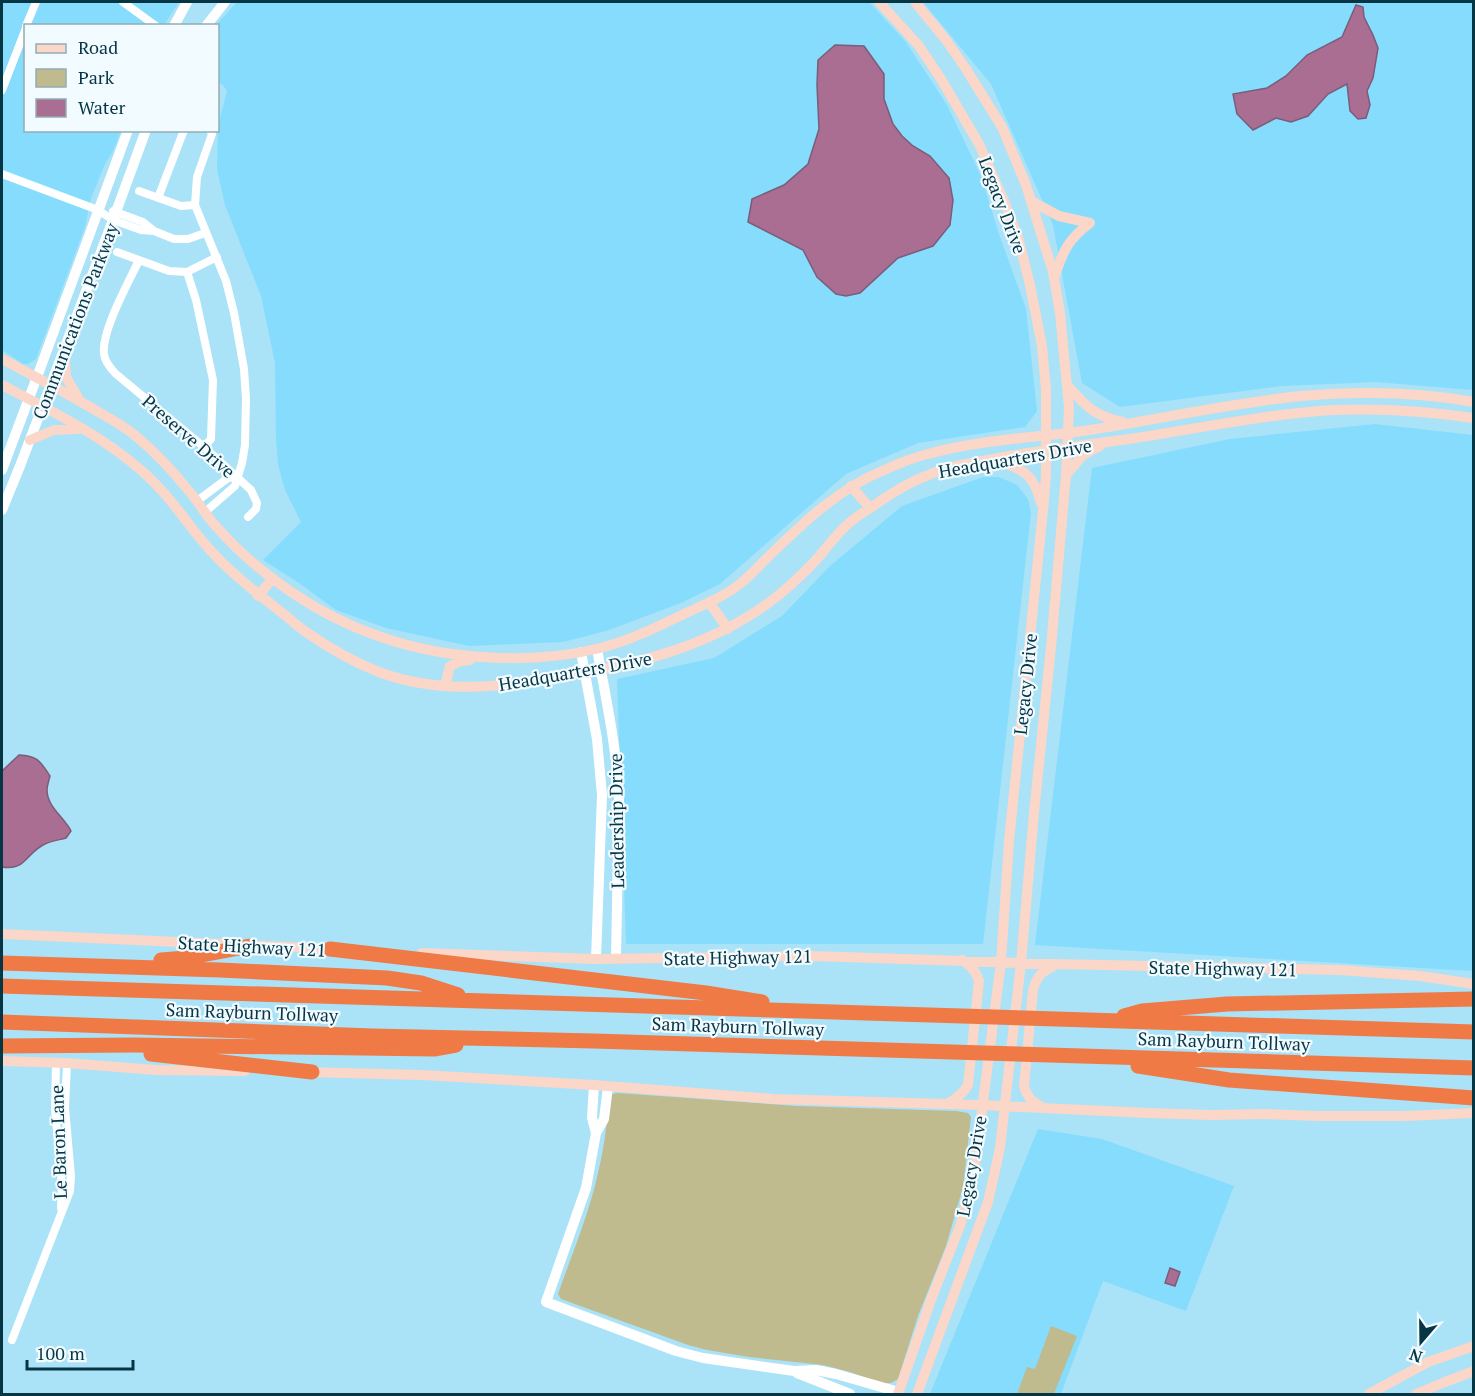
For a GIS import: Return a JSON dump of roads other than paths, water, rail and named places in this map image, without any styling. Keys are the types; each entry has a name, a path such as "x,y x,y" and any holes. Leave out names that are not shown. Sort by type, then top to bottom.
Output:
{"highway":[{"path":"2,971 186,958 250,946"},
{"path":"330,949 706,993 821,1011"},
{"path":"2,963 387,978 421,983 478,1001"},
{"name":"Sam Rayburn Tollway","path":"2,986 1473,1032"},
{"path":"1108,1020 1142,1011 1227,1004 1473,999"},
{"name":"Sam Rayburn Tollway","path":"2,1022 372,1036 1473,1068"},
{"path":"2,1037 312,1072"},
{"path":"2,1046 434,1048 498,1039"},
{"path":"1088,1057 1229,1080 1473,1098"}],"main road":[{"name":"Legacy Drive","path":"879,2 919,46 941,80 979,144 1004,201 1021,250 1037,315 1046,390 1046,474 1043,512 1009,841 1001,962 975,1164 960,1226 932,1297 901,1394"},
{"name":"Legacy Drive","path":"915,2 959,59 1002,127 1014,154 1054,278 1060,313 1069,408 1066,475 1051,647 1032,827 1021,963 1000,1148 988,1202 917,1395"},
{"path":"1031,201 1059,216 1090,223 1079,231 1067,245 1054,278"},
{"path":"64,347 66,377 80,401"},
{"name":"Headquarters Drive","path":"2,359 80,401 136,436 170,469 226,537 263,570 304,601 350,625 386,639 459,655 506,657 538,656 597,649 653,629 728,593 821,507 851,486 877,472 931,453 1019,438 1129,424 1256,402 1324,394 1400,393 1473,402"},
{"name":"Headquarters Drive","path":"2,385 111,447 143,472 164,491 215,556 254,592 305,632 354,662 382,674 424,684 477,688 601,670 659,656 728,629 787,589 849,522 901,487 932,473 950,468 988,459 1215,424 1333,410 1403,410 1473,418"},
{"path":"1067,386 1085,406 1094,412 1129,424"},
{"path":"30,440 54,430 82,430"},
{"path":"1066,475 1083,455 1114,441"},
{"path":"988,459 1009,464 1025,473 1037,489 1043,512"},
{"path":"851,486 870,508"},
{"path":"184,516 197,501"},
{"path":"184,516 205,512"},
{"path":"254,592 263,570"},
{"path":"254,592 273,578"},
{"path":"709,602 728,629"},
{"path":"445,686 450,666 460,661 506,657"},
{"name":"State Highway 121","path":"2,934 596,959 812,956 1340,970 1420,976 1473,984"},
{"path":"947,1104 957,1099 964,1091 969,1078 979,981 977,974 962,960"},
{"path":"1043,1108 1032,1102 1024,1086 1033,990 1040,973 1055,964"},
{"path":"2,1061 156,1070 422,1075 774,1099 1212,1115 1405,1116 1473,1113"},
{"path":"1369,1395 1428,1362 1473,1346"},
{"path":"1416,1395 1473,1371"}],"street":[{"path":"27,24 36,2"},
{"path":"123,2 153,24"},
{"path":"175,24 187,2"},
{"path":"208,24 225,2"},
{"path":"2,90 24,32"},
{"name":"Communications Parkway","path":"2,470 127,132"},
{"name":"Communications Parkway","path":"2,510 145,132"},
{"path":"158,198 183,132"},
{"path":"205,512 236,486 243,463 246,399 244,369 226,281 195,205 197,177 211,132"},
{"path":"2,174 115,216 143,222 154,231 174,239 188,239 205,233"},
{"path":"139,190 181,206 195,205"},
{"path":"117,252 169,271 187,272 217,257"},
{"name":"Preserve Drive","path":"139,260 120,299 106,338 103,352 105,360 109,368 204,447 251,490 257,503 256,509 248,517"},
{"path":"187,272 196,300 213,380 211,439 204,447"},
{"path":"197,501 228,478 237,477"},
{"name":"Leadership Drive","path":"597,649 618,774 616,958"},
{"name":"Leadership Drive","path":"581,652 597,740 602,795 596,959"},
{"name":"Le Baron Lane","path":"12,1340 58,1222 62,1196 56,1108 62,1063"},
{"path":"594,1085 592,1118 596,1133"},
{"path":"608,1087 604,1119 596,1133 586,1188 546,1302 676,1351 721,1362 794,1371 816,1370 901,1394"},
{"path":"794,1371 850,1395"}],"water":[{"path":"1356,5 1363,7 1364,17 1378,48 1373,78 1367,91 1370,105 1366,118 1358,119 1350,111 1347,84 1328,94 1308,116 1291,122 1276,118 1253,130 1237,114 1233,94 1267,88 1286,76 1307,55 1342,37"},
{"path":"835,45 864,46 884,74 884,99 893,124 913,146 930,156 949,178 953,200 950,225 933,246 898,258 860,293 846,296 836,294 817,277 803,250 748,222 752,199 784,185 808,164 819,129 818,60"},
{"path":"19,755 35,758 47,771 50,776 47,790 50,802 71,831 66,838 43,845 21,864 10,868 2,867 2,771"},
{"path":"1170,1268 1180,1272 1175,1286 1165,1283"}]}
